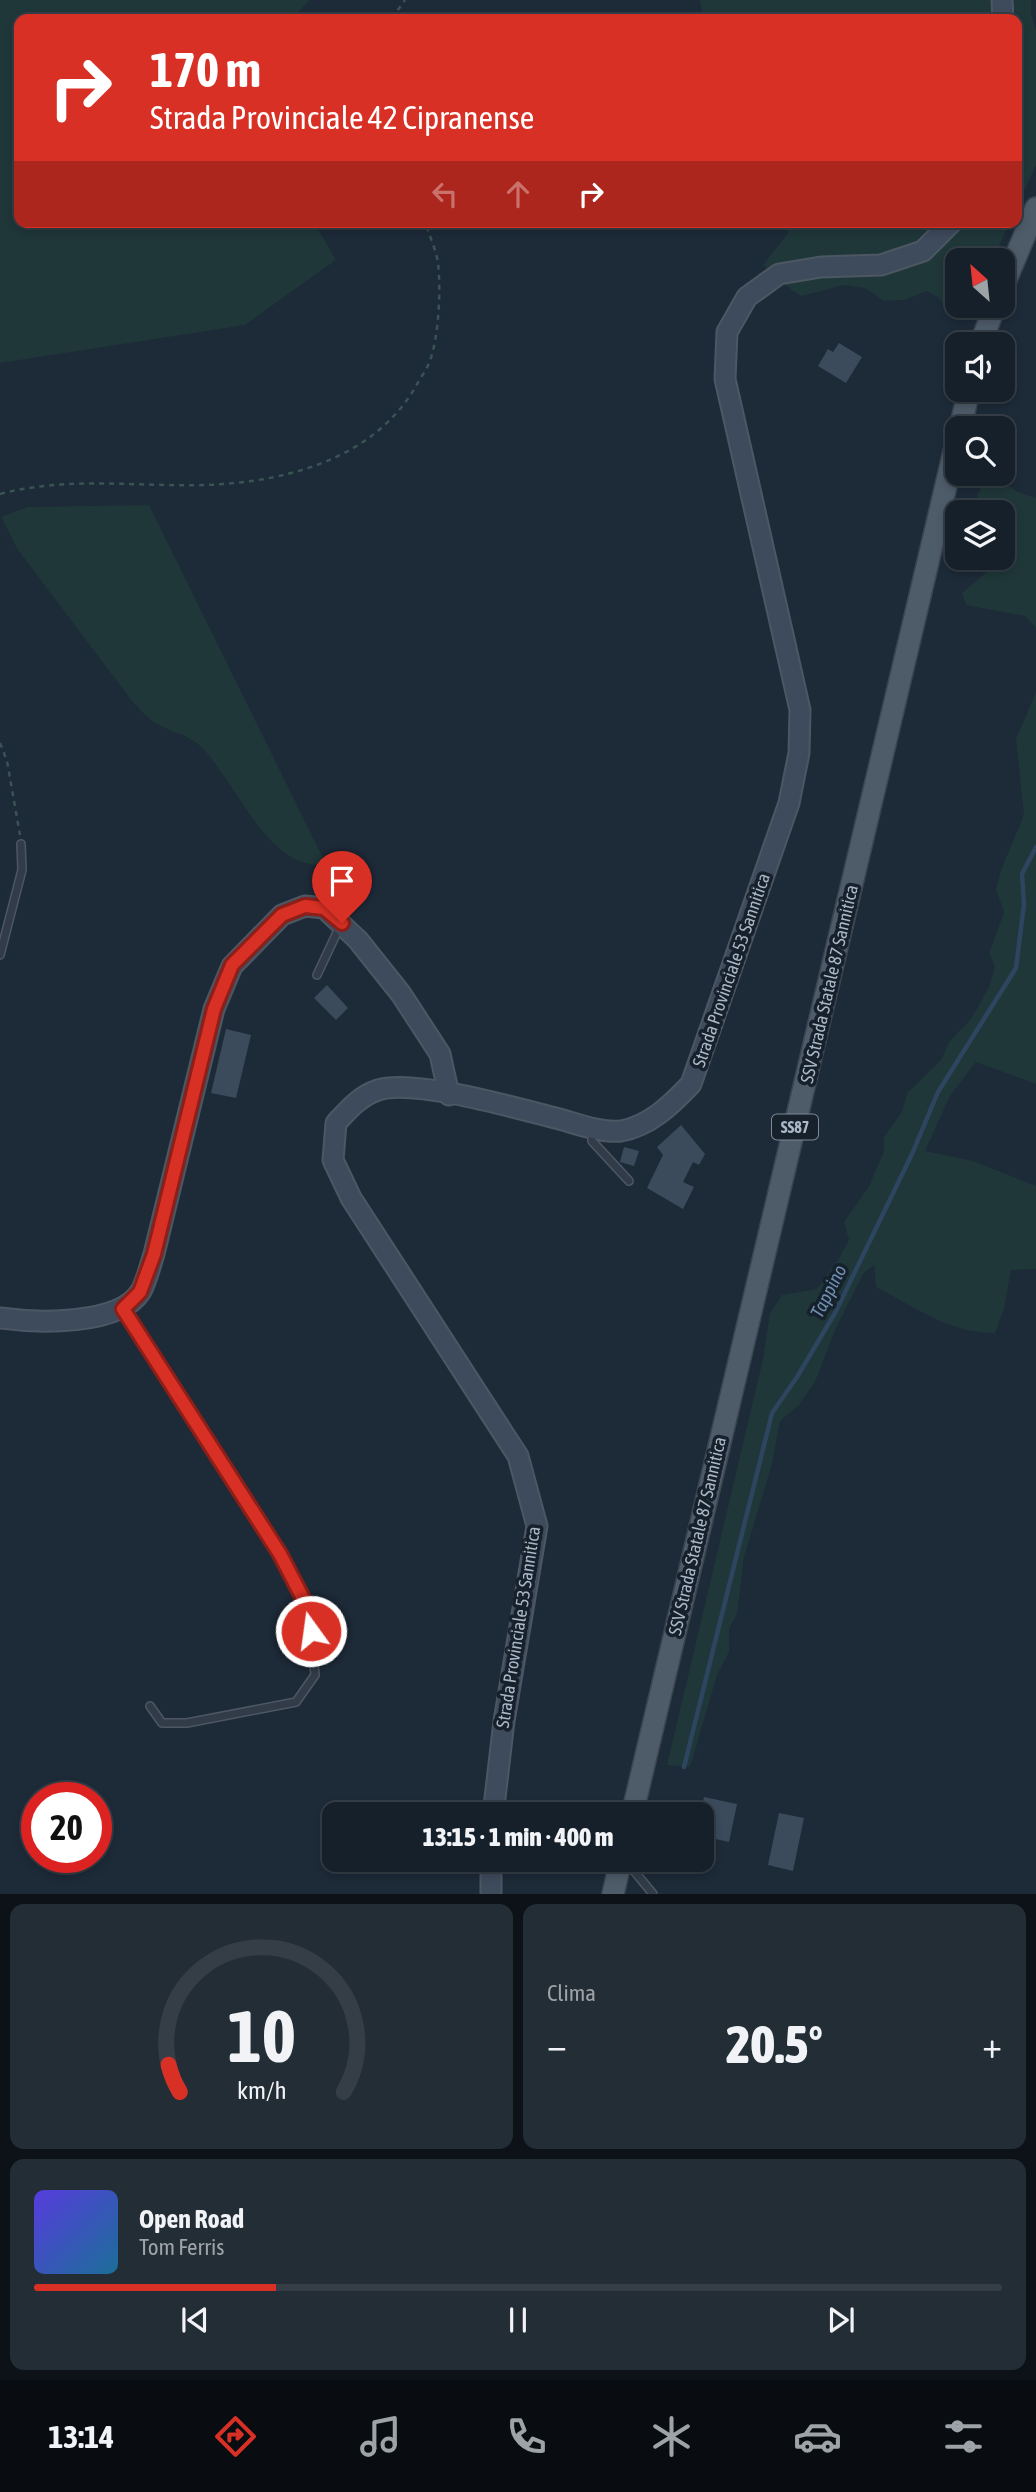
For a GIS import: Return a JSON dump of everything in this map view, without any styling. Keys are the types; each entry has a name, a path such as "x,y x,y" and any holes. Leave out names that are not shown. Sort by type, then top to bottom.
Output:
{"main road":[{"path":"1015,259 1036,208"},
{"name":"SSV Strada Statale 87 Sannitica","path":"635,1802 946,486"},
{"path":"613,1894 619,1872"}],"street":[{"name":"Strada Provinciale 53 Sannitica","path":"495,1802 504,1721 537,1526 519,1456 351,1198 333,1160 336,1122 359,1099 379,1090 402,1087 489,1102 591,1128 621,1131 664,1113 691,1084 789,803 799,753 800,710 724,379 727,332 747,297 779,274 821,267 881,265 923,251 946,228"},
{"path":"0,1318 20,1321 89,1318 123,1309 140,1292 154,1254 214,1009 232,965 282,915 305,906 324,908 342,923 401,994 440,1054 449,1095"},
{"path":"491,1872 491,1894"}],"lane":[{"path":"0,955 22,870 21,844"},
{"path":"317,975 342,923"},
{"path":"591,1128 592,1141 629,1181"},
{"path":"123,1309 280,1554 309,1610 315,1675 296,1702 187,1723 162,1723 150,1706"},
{"path":"634,1872 653,1894"}],"path":[{"path":"0,494 53,484 206,485 249,480 286,474 326,462 360,446 388,424 410,397 430,362 437,324 438,262 427,228"},
{"path":"0,743 7,761 21,844"}],"green space":[{"path":"0,0 310,0 296,14 14,14 14,228 317,228 336,260 245,325 0,363"},
{"path":"700,0 1031,0 1031,14 1036,30 1036,165 1022,196 1022,14 702,14"},
{"path":"786,228 1007,228 998,248 945,248 945,308 939,298 927,291 904,300 884,301 865,288 844,285 802,296 763,265 788,233"},
{"path":"982,486 1010,486 1036,498 1036,628 1025,616 966,605 962,593 989,570 1015,570 1015,500 978,500"},
{"path":"149,505 326,864 305,863 287,854 254,821 199,745 157,724 141,711 18,550 1,517 28,507"},
{"path":"1036,692 1036,1084 976,1062 950,1096 925,1151 973,1161 1036,1186 1036,1269 1011,1270 1004,1309 995,1333 948,1324 876,1287 874,1265 863,1274 835,1330 815,1382 799,1405 780,1421 772,1464 744,1557 737,1614 729,1629 729,1652 717,1675 690,1767 667,1765 763,1359 770,1313 782,1295 817,1289 838,1260 849,1240 844,1222 869,1186 884,1151 884,1137 901,1113 908,1092 941,1060 949,1042 971,1019 989,987 995,967 989,953 1004,912 996,890 1001,870 1024,815 1016,739"}],"building":[{"path":"839,343 862,357 846,383 818,366 828,349 833,352"},
{"path":"327,985 348,1008 336,1020 314,998"},
{"path":"226,1029 251,1035 236,1098 211,1093"},
{"path":"681,1125 705,1154 699,1165 693,1162 683,1182 694,1187 683,1209 647,1188 663,1155 657,1147"},
{"path":"624,1147 639,1151 634,1166 620,1162"},
{"path":"704,1797 737,1804 729,1842 714,1839 714,1802 703,1802"},
{"path":"779,1813 804,1818 793,1871 768,1865"}],"waterway":[{"name":"Tappino","path":"684,1767 772,1413 835,1313 912,1154 938,1092 1016,968 1024,904 1022,874 1036,847"}],"route":[{"path":"311,1631 309,1610 280,1554 123,1309 140,1292 154,1254 214,1009 232,965 282,915 305,906 324,908 342,923"}]}
